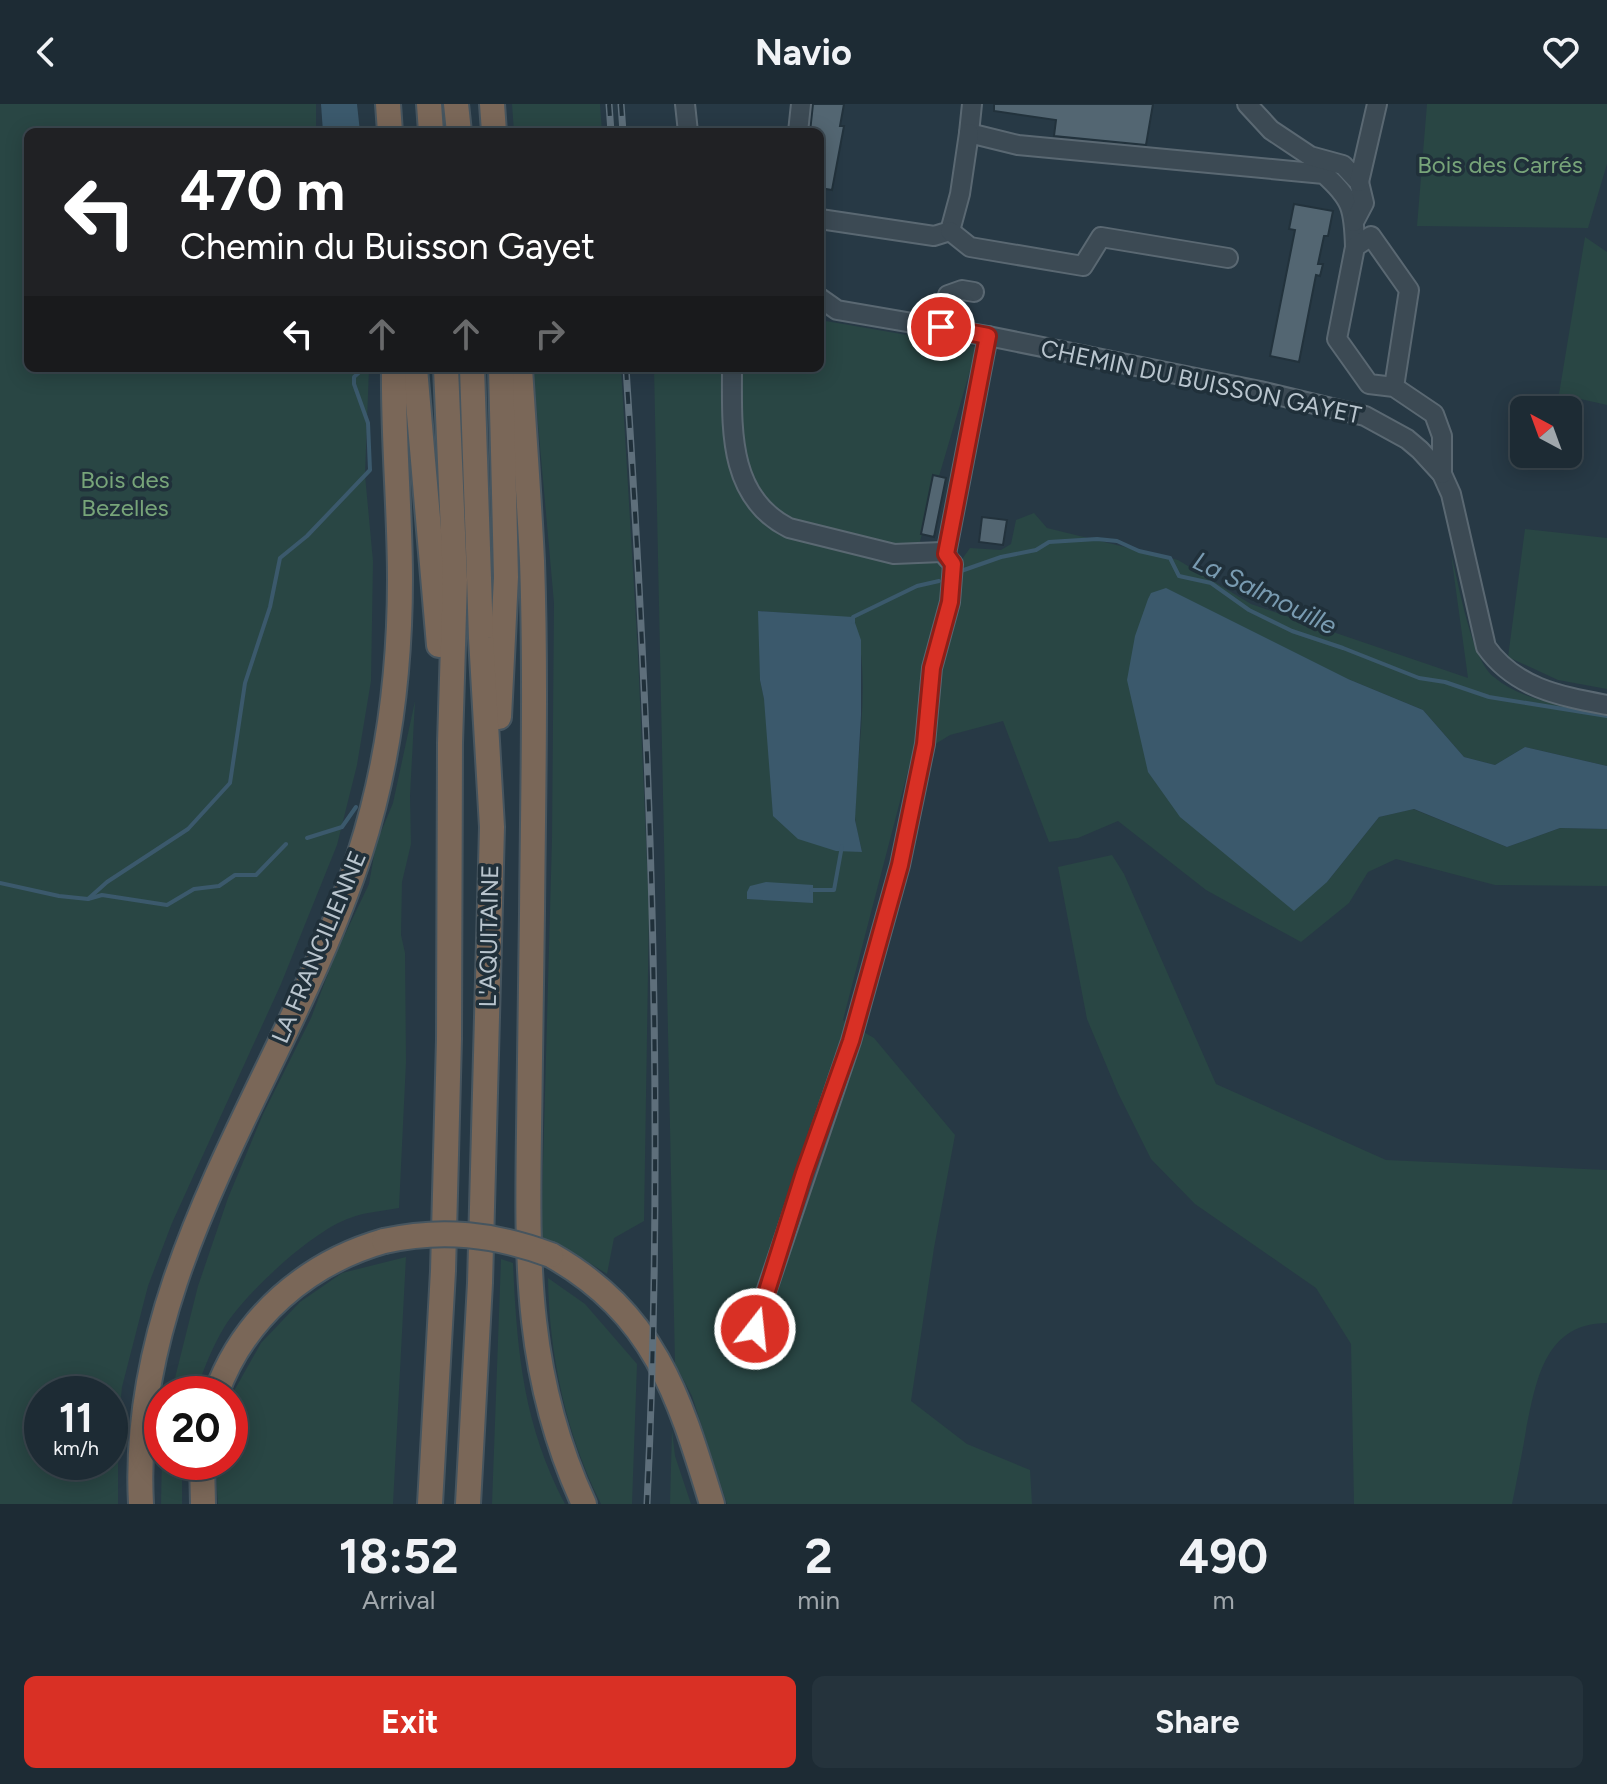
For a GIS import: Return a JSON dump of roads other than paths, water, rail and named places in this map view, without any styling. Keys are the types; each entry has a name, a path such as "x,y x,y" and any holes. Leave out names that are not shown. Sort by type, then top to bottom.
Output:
{"highway":[{"path":"388,104 390,128"},
{"path":"429,104 431,128"},
{"path":"456,104 459,128"},
{"path":"492,104 494,128"},
{"name":"LA FRANCILIENNE","path":"141,1504 143,1415 153,1357 168,1300 200,1217 340,907 360,851 375,794 391,708 399,607 394,372"},
{"path":"415,372 450,743"},
{"name":"L'AQUITAINE","path":"430,1504 447,1131 450,743 455,580 446,372"},
{"name":"L'AQUITAINE","path":"468,1504 481,1268 492,827 481,638 472,372"},
{"path":"492,827 506,577 501,372"},
{"path":"520,372 533,637 529,1262 535,1341 545,1398 562,1454 584,1504"},
{"path":"223,1376 257,1321 283,1295 324,1265 384,1241 415,1235 467,1234 505,1240 551,1255 600,1288 626,1313 648,1341 681,1408 712,1504"},
{"path":"202,1480 203,1504"}],"street":[{"path":"685,104 688,128"},
{"path":"798,128 801,104"},
{"path":"950,231 960,194 972,104"},
{"path":"1247,104 1271,130 1310,156 1343,165 1359,182"},
{"path":"1354,222 1364,203 1359,182 1377,104"},
{"path":"969,133 1018,145 1324,174 1346,193 1354,222 1355,247 1337,339 1369,384 1394,387 1434,414 1442,436 1442,474"},
{"path":"824,220 934,236 950,231"},
{"path":"950,231 970,247 1083,266 1101,237 1228,258"},
{"path":"1355,247 1371,236 1409,290 1394,387"},
{"path":"941,327 948,295 962,290 974,292"},
{"name":"CHEMIN DU BUISSON GAYET","path":"824,301 837,310 988,336 1260,391 1365,416 1407,439 1442,474 1451,494 1486,647 1497,663 1538,689 1607,705"},
{"path":"946,554 988,336"},
{"path":"732,372 735,459 759,505 776,521 789,528 894,554 937,551 946,554 953,564 950,602 932,668 925,744 900,865 851,1041 761,1307 750,1351"}],"water":[{"path":"321,104 357,104 360,128 323,128"},
{"path":"1166,588 1348,679 1423,710 1464,757 1495,765 1525,747 1607,766 1607,829 1560,828 1507,847 1414,809 1379,817 1327,882 1294,911 1180,817 1148,772 1127,680 1135,636 1148,599 1151,593"},
{"path":"758,611 853,617 861,640 861,715 855,820 862,852 836,851 798,839 773,816 760,680"},
{"path":"766,882 813,885 813,903 747,899 750,886"}],"waterway":[{"path":"88,899 107,882 188,829 230,783 245,683 270,607 280,558 307,536 370,470 368,423 354,384 354,377 360,372"},
{"name":"La Salmouille","path":"961,571 1001,557 1036,550 1049,542 1117,541 1139,551 1170,558 1179,576 1211,583 1249,610 1292,631 1419,678 1445,682 1489,697 1607,716"},
{"name":"La Salmouille","path":"853,622 853,617 917,586 939,581"},
{"name":"La Salmouille","path":"307,838 342,827 356,807"},
{"name":"La Salmouille","path":"0,883 59,896 88,899 102,895 167,905 194,889 219,886 235,875 256,875 286,844"},
{"name":"La Salmouille","path":"811,890 834,890 842,846"}],"railway":[{"path":"609,104 611,128"},
{"path":"621,104 623,128"},
{"path":"626,372 642,651 653,936 655,1220 647,1504"}],"park label":[{"name":"Bois des Carrés","path":"1500,165"},
{"name":"Bois des Bezelles","path":"125,494"}]}
